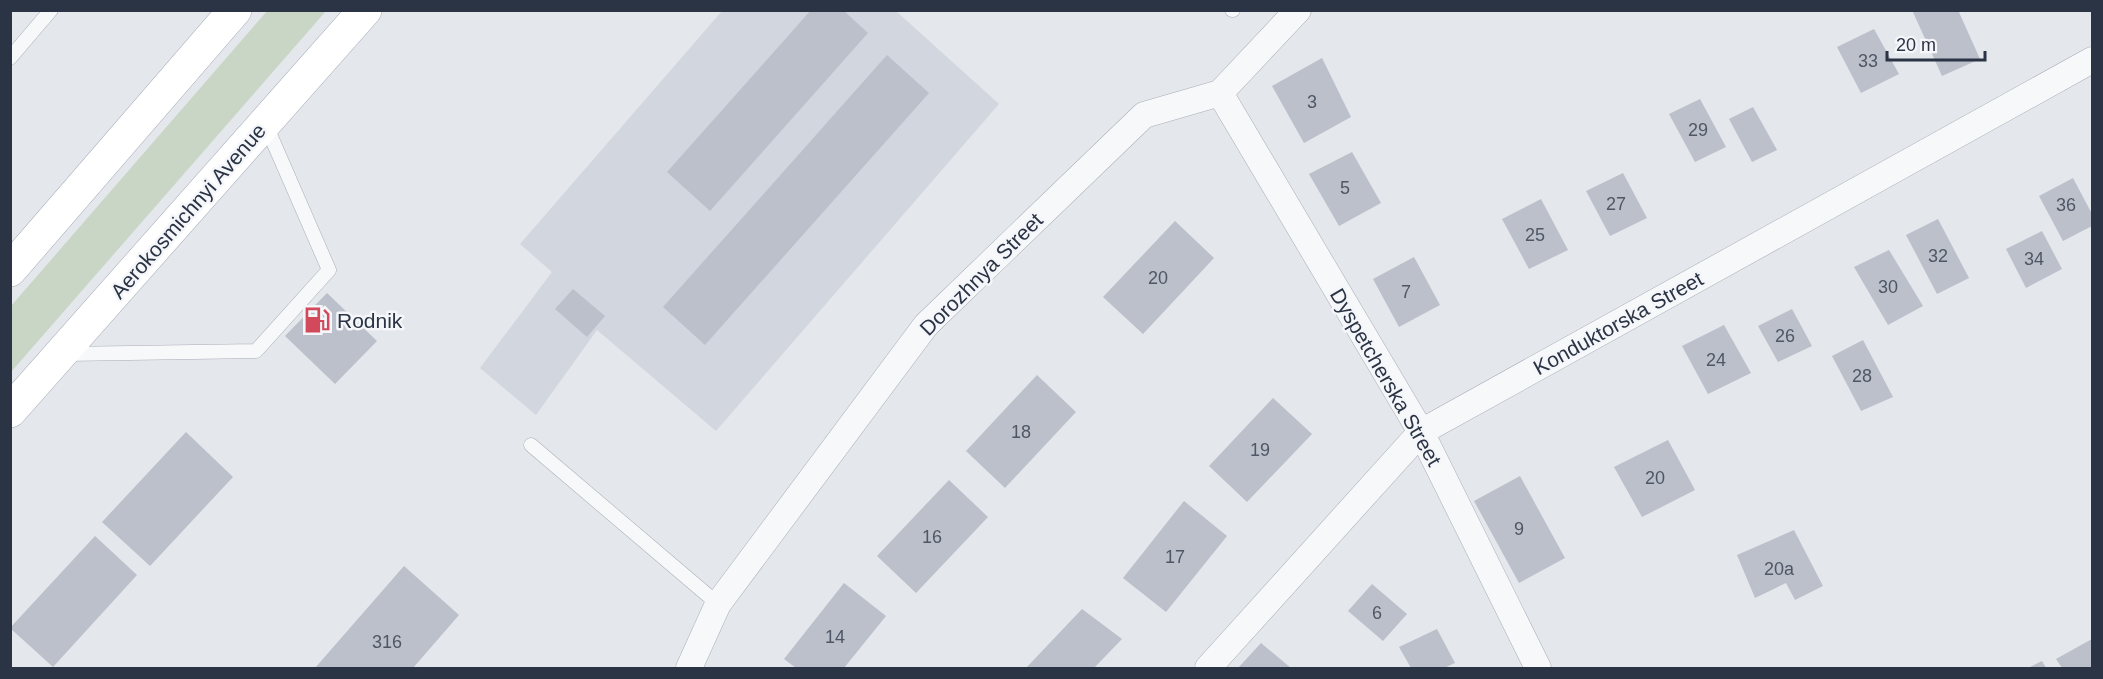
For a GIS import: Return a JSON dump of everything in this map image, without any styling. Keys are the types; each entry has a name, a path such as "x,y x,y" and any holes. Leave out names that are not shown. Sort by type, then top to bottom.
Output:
{"main road":[{"path":"10,270 235,10"},
{"name":"Aerokosmichnyi Avenue","path":"10,411 365,10"}],"street":[{"path":"1220,93 1298,10"},
{"name":"Konduktorska Street","path":"1208,669 1421,432 2092,60"},
{"name":"Dyspetcherska Street","path":"1220,93 1421,432 1538,669"},
{"name":"Dorozhnya Street","path":"689,669 718,604 926,325 1144,115 1220,93"}],"lane":[{"path":"10,58 51,10"},
{"path":"61,354 256,351 329,270 265,123"},
{"path":"531,445 718,604"}],"shaded area":[{"path":"722,11 896,11 999,104 716,431 597,330 536,415 480,368 552,272 520,244"}],"green space":[{"path":"268,10 326,11 11,372 11,306"}],"building":[{"path":"811,10 843,10 868,33 710,211 667,172"},
{"path":"1912,10 1958,10 1980,59 1942,76"},
{"path":"1874,29 1899,74 1861,93 1837,47"},
{"path":"887,55 929,93 705,345 663,307"},
{"path":"1322,58 1351,117 1304,143 1272,86"},
{"path":"1700,99 1726,147 1695,162 1669,114"},
{"path":"1753,107 1777,150 1752,162 1729,119"},
{"path":"1352,152 1381,203 1339,226 1309,174"},
{"path":"1623,173 1647,218 1610,236 1586,191"},
{"path":"2073,178 2092,214 2092,226 2063,241 2039,196"},
{"path":"1541,199 1568,250 1529,269 1502,219"},
{"path":"1938,219 1969,278 1937,294 1906,235"},
{"path":"1175,221 1214,258 1143,334 1103,297"},
{"path":"2042,231 2062,269 2026,288 2006,249"},
{"path":"1889,250 1923,306 1888,325 1854,267"},
{"path":"1414,257 1440,305 1399,327 1373,279"},
{"path":"573,289 605,316 587,337 555,309"},
{"path":"327,293 377,341 335,384 285,336"},
{"path":"1792,309 1812,346 1778,362 1758,326"},
{"path":"1724,325 1751,373 1708,394 1682,346"},
{"path":"1863,340 1893,397 1861,411 1832,356"},
{"path":"1037,375 1076,412 1005,488 966,451"},
{"path":"1273,398 1312,434 1247,502 1209,466"},
{"path":"186,432 233,477 150,566 102,522"},
{"path":"1668,440 1695,490 1642,517 1614,467"},
{"path":"1520,476 1565,558 1519,583 1474,501"},
{"path":"949,480 988,517 916,593 877,556"},
{"path":"1184,501 1227,536 1166,612 1123,578"},
{"path":"1794,530 1823,586 1795,600 1786,583 1755,598 1737,555"},
{"path":"95,536 137,575 53,667 10,628"},
{"path":"404,566 459,615 413,668 315,668"},
{"path":"844,583 886,616 844,668 796,668 784,659"},
{"path":"1372,584 1407,614 1383,641 1348,611"},
{"path":"1082,609 1122,639 1094,668 1026,668"},
{"path":"1437,629 1455,663 1444,668 1411,668 1399,647"},
{"path":"2092,639 2092,668 2062,668 2056,659"},
{"path":"1261,643 1291,668 1238,668"},
{"path":"2042,661 2046,668 2028,668"}],"place":[{"name":"Rodnik","path":"317,320"}]}
